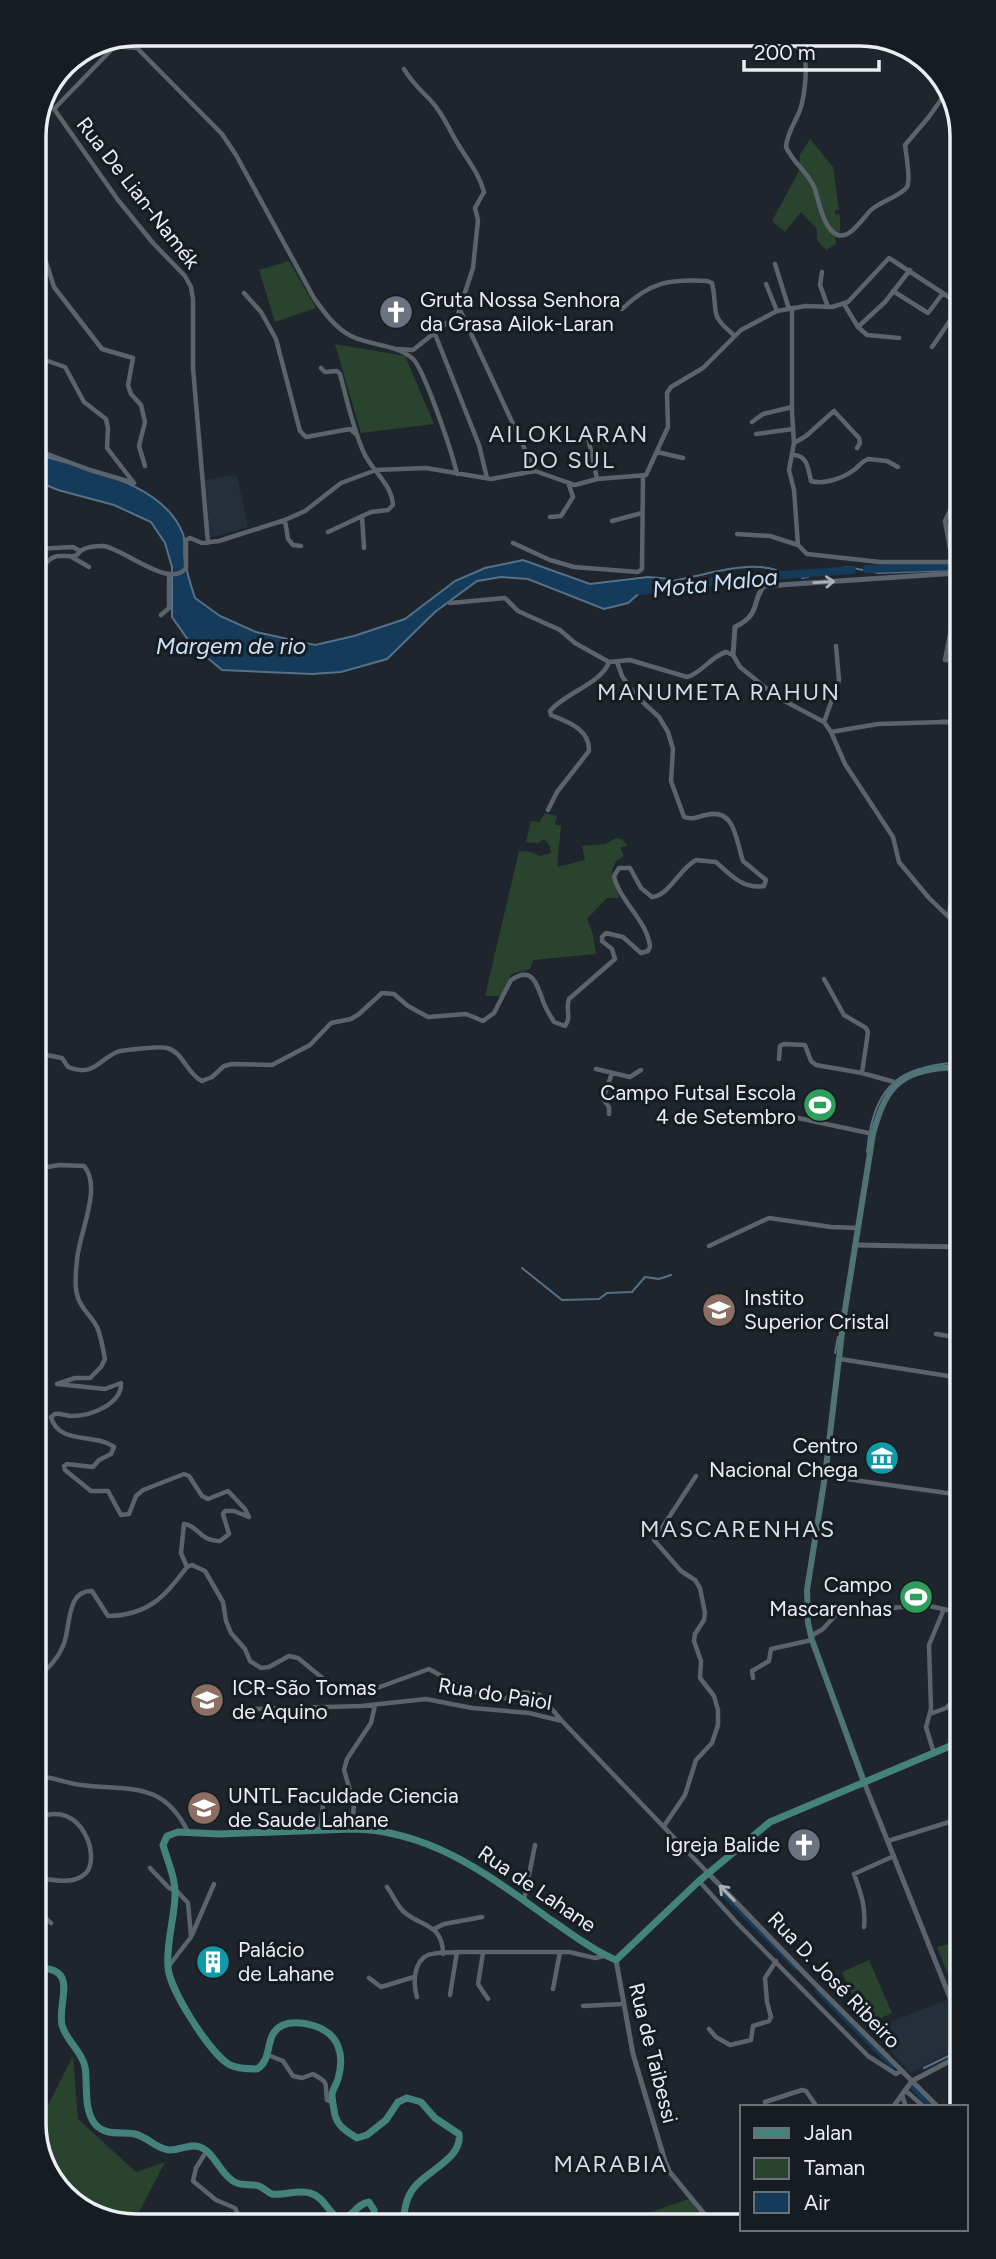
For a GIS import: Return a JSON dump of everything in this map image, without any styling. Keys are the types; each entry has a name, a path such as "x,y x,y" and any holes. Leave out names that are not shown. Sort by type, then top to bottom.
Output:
{"main road":[{"path":"864,1782 811,1638 807,1590 825,1476 844,1317 856,1245 856,1228 873,1134 881,1106 898,1083 928,1069 950,1067"},
{"path":"616,1960 699,1881 770,1822 950,1746"},
{"name":"Rua de Lahane","path":"188,1832 219,1834 373,1829 399,1836 464,1859 605,1956 616,1960"},
{"path":"188,1832 171,1834 163,1841 173,1872 175,1889 168,1968 176,1992 190,2018 219,2056 233,2066 257,2069 261,2068 272,2034 286,2024 307,2024 328,2032 338,2041 340,2056 338,2078 332,2093 336,2119 347,2133 357,2138 386,2120 398,2102 407,2098 421,2102 435,2118 459,2134 459,2144 449,2157 411,2191 404,2213"},
{"path":"46,1969 53,1970 62,1978 65,1990 62,2024 68,2040 83,2062 89,2107 95,2124 106,2132 140,2135 171,2151 195,2146 206,2151 226,2176 240,2185 257,2185 273,2194 310,2193 322,2199 333,2213"},
{"path":"352,2213 360,2204 369,2202 374,2213"}],"street":[{"name":"Rua De Lian-Namék","path":"128,46 137,48 222,134 314,298 329,319 352,336 395,348 416,360 446,435 457,474"},
{"path":"792,46 804,54 806,70 802,101 786,147 812,182 829,227 834,233 850,233 874,207 906,188 909,177 905,145 942,98"},
{"name":"Rua De Lian-Namék","path":"109,50 54,109 118,200 153,243 185,276 191,287 193,368 208,543"},
{"path":"395,348 413,350 458,314 473,268 478,220 475,208 484,192 480,178 458,145 447,121 412,83 404,69"},
{"path":"46,564 56,556 78,554 99,546 109,547 169,575 183,572 186,568 186,540 190,538 208,543 285,520 305,511 341,483 376,470 426,468 487,478 535,471 575,485 597,479 643,476 649,471 668,427 667,393 671,387 703,368 741,330 777,311 844,303 889,258 950,298"},
{"path":"46,262 54,287 102,349 133,358 128,385 131,394 141,405 145,422 139,446 145,466"},
{"path":"775,264 791,308 794,455 789,470 794,490 798,545"},
{"path":"858,327 910,270"},
{"path":"822,272 820,285 828,307"},
{"path":"622,309 640,293 663,282 707,281 714,287 717,320 735,336"},
{"path":"765,284 777,311"},
{"path":"893,291 928,313 943,293"},
{"path":"244,293 270,324 300,431 306,437 350,429 359,439"},
{"path":"844,303 858,327 867,335 899,338"},
{"path":"460,309 535,471"},
{"path":"932,347 950,321"},
{"path":"435,334 479,445 487,478"},
{"path":"46,360 65,367 84,402 106,419 107,449 134,483 46,454"},
{"path":"321,368 325,372 337,371 340,374 364,452 388,490 393,505 388,510 371,512 328,532"},
{"path":"752,422 763,414 792,407"},
{"path":"794,443 834,411 859,438 858,449"},
{"path":"586,428 597,479"},
{"path":"756,434 793,429"},
{"path":"657,452 682,458"},
{"path":"794,455 805,460 811,481 815,482 826,482 849,473 868,459 887,461 898,467"},
{"path":"513,543 550,560 574,567 638,572 642,569 643,476"},
{"path":"550,517 561,516 573,497 568,484"},
{"path":"950,506 945,521 950,544"},
{"path":"612,521 642,513"},
{"path":"362,516 364,548"},
{"path":"285,520 288,539 293,545 301,547"},
{"path":"737,534 770,536 798,545 807,554 880,562 950,560"},
{"path":"46,548 73,547 80,551"},
{"path":"70,555 89,567"},
{"path":"949,918 899,862 893,837 845,764 824,722 777,697 740,667 733,655 735,627 754,612 759,592 764,586 950,574"},
{"path":"160,615 169,608 169,575"},
{"path":"450,603 506,598 517,611 560,630 575,643 608,662 630,660 687,677 692,676 717,655 733,655"},
{"path":"950,632 944,660 950,660"},
{"path":"824,722 839,680 836,646"},
{"path":"548,810 557,792 589,751 586,737 578,727 551,715 552,708 605,672 608,662"},
{"path":"46,1055 62,1058 68,1067 85,1070 99,1066 117,1052 166,1048 174,1051 196,1077 205,1080 223,1066 272,1065 310,1045 331,1023 351,1019 359,1014 382,993 394,994 428,1017 466,1014 483,1021 495,1013 512,980 524,976 530,976 538,983 554,1022 565,1026 569,1020 569,999 615,959 612,949 602,941 606,933 623,937 640,953 648,951 650,947 645,931 616,885 614,876 619,868 630,868 641,888 652,897 662,893 682,870 696,860 716,862 731,877 758,887 764,886 765,880 764,876 743,861 738,836 732,823 723,816 711,814 693,819 684,817 671,781 673,749 668,732 659,717 627,684 617,662"},
{"path":"831,732 878,724 950,722"},
{"path":"949,918 950,908"},
{"path":"824,979 844,1015 866,1028 868,1032 862,1073"},
{"path":"779,1059 780,1046 805,1045 811,1061 816,1065 890,1079 898,1083"},
{"path":"596,1069 630,1077 641,1070"},
{"path":"609,1114 609,1107 603,1099 612,1073"},
{"path":"784,1115 873,1134"},
{"path":"46,1167 84,1166 88,1171 90,1210 79,1241 76,1289 77,1297 96,1325 105,1359 90,1378 75,1378 57,1384 105,1390 121,1383 122,1388 118,1398 96,1410 72,1416 55,1414 51,1417 53,1423 66,1434 77,1439 103,1440 114,1447 111,1454 99,1460 93,1467 67,1464 64,1466 65,1470 91,1491 108,1491 121,1515 129,1514 135,1496 143,1490 184,1474 189,1476 202,1496 208,1499 228,1491 249,1517 234,1511 225,1511 223,1514 229,1534 220,1541 208,1541 190,1524 184,1524 181,1553 187,1567"},
{"path":"709,1246 769,1218 856,1228"},
{"path":"856,1245 950,1247"},
{"path":"936,1334 950,1336"},
{"path":"840,1359 950,1376"},
{"path":"664,1826 685,1795 696,1760 712,1743 718,1718 714,1696 700,1678 701,1661 694,1641 705,1613 700,1588 695,1580 681,1571 654,1539 696,1476"},
{"path":"825,1476 950,1493"},
{"path":"46,1670 64,1646 71,1607 82,1593 92,1591 108,1616 119,1616 162,1598 187,1567 192,1565 205,1571 223,1602 231,1633 246,1649 250,1661 256,1666 269,1667 289,1656 298,1658 331,1685 349,1689 377,1688 429,1669 494,1700 501,1700 517,1692 528,1691 540,1695 562,1721"},
{"path":"753,1678 752,1671 769,1661 771,1649 811,1638 847,1606 859,1604 880,1609 912,1605 950,1610"},
{"path":"933,1750 926,1727 930,1714 932,1675 929,1645 944,1609"},
{"name":"Rua do Paiol","path":"254,1709 375,1708 426,1699 472,1708 529,1713 562,1721 708,1873"},
{"path":"930,1714 950,1704"},
{"path":"352,1829 354,1804 344,1770 347,1759 372,1719 375,1708"},
{"path":"46,1778 155,1794 172,1807 188,1832"},
{"path":"864,1782 950,1998"},
{"path":"320,1830 324,1797"},
{"path":"46,1816 54,1813 71,1817 82,1830 90,1858 88,1871 77,1878 58,1881 46,1879"},
{"path":"888,1841 950,1822"},
{"path":"524,1900 535,1845"},
{"path":"864,1927 864,1899 854,1874 894,1856"},
{"path":"150,1868 188,1903 191,1937"},
{"name":"Rua D. José Ribeiro","path":"708,1873 936,2105"},
{"path":"699,1881 868,2056 896,2074 901,2071"},
{"path":"168,1968 191,1937 214,1884"},
{"path":"387,1887 401,1909 434,1929 442,1941 443,1954"},
{"path":"434,1929 444,1924 482,1917"},
{"path":"46,1919 51,1923"},
{"path":"417,1997 413,1986 414,1978 422,1959 427,1956 457,1952 578,1952 595,1958 605,1956"},
{"path":"450,1995 457,1952"},
{"path":"552,1989 560,1952"},
{"path":"484,1953 478,1984 488,1999"},
{"name":"Rua de Taibessi","path":"616,1960 633,2054 664,2161 704,2214"},
{"path":"709,2029 716,2037 730,2045 751,2040 753,2026 769,2021 771,2017 766,2002 765,1978 776,1961"},
{"path":"369,1978 381,1987 414,1978"},
{"path":"583,2006 622,2004"},
{"path":"267,2054 283,2061 293,2077 302,2078 313,2074 325,2081 327,2100 334,2103"},
{"path":"894,2105 912,2081 950,2060"},
{"path":"765,2102 802,2090 806,2091 816,2105"},
{"path":"903,2093 906,2105"},
{"path":"903,2093 921,2105"},
{"path":"206,2151 196,2168 193,2181 216,2200 236,2208 238,2213"}],"shaded area":[{"path":"237,475 248,527 209,538 205,480"},
{"path":"947,2000 950,2009 950,2053 910,2073 871,2029"}],"green space":[{"path":"810,139 833,167 839,210 835,210 835,214 840,215 836,244 826,250 817,240 817,229 801,212 785,232 772,221 799,171 800,155"},
{"path":"289,261 316,308 275,322 259,270"},
{"path":"335,344 405,356 434,424 361,433"},
{"path":"545,813 557,816 555,824 561,826 557,867 585,860 582,846 622,839 628,846 620,847 624,856 616,861 611,874 619,898 607,898 587,919 596,954 533,960 530,969 511,974 501,996 485,996 519,851 540,856 551,853 550,846 544,839 538,843 526,842 531,821 539,822"},
{"path":"950,1944 950,1974 948,1975 937,1947"},
{"path":"869,1960 892,2013 866,2025 842,1972"},
{"path":"73,2056 78,2119 136,2172 165,2162 139,2213 107,2209 72,2187 50,2152 46,2135 46,2109"},
{"path":"689,2199 700,2214 646,2214"}],"water":[{"name":"Margem de rio","path":"46,457 140,489 158,501 173,516 183,534 184,558 195,598 220,616 256,632 315,645 354,636 405,619 455,581 485,568 523,560 590,584 648,577 671,579 673,584 642,591 628,603 604,609 528,579 501,577 477,581 435,612 387,659 341,672 312,674 222,670 191,644 172,617 172,567 165,543 151,522 114,505 46,485"}],"waterway":[{"name":"Mota Maloa","path":"867,569 950,566"},
{"path":"672,581 738,568 764,567 776,570"},
{"path":"840,569 847,567 879,573 950,570"},
{"name":"Mota Maloa","path":"640,591 745,578 852,570"},
{"name":"Mota Maloa","path":"802,578 808,577"},
{"path":"870,1131 881,1098 890,1086 912,1071 950,1063"},
{"path":"867,1152 869,1136"},
{"path":"522,1268 562,1300 599,1299 607,1293 632,1292 645,1277 659,1279 671,1275"},
{"path":"835,1353 838,1337"},
{"path":"721,1892 796,1968"},
{"path":"817,1990 892,2066"},
{"path":"924,2068 950,2055"},
{"path":"912,2087 929,2105"}],"place":[{"name":"Gruta Nossa Senhora da Grasa Ailok-Laran","path":"396,312"},
{"name":"Campo Futsal Escola 4 de Setembro","path":"820,1105"},
{"name":"Instito Superior Cristal","path":"719,1310"},
{"name":"Centro Nacional Chega","path":"882,1458"},
{"name":"Campo Mascarenhas","path":"916,1597"},
{"name":"ICR-São Tomas de Aquino","path":"207,1700"},
{"name":"UNTL Faculdade Ciencia de Saude Lahane","path":"204,1808"},
{"name":"Igreja Balide","path":"804,1845"},
{"name":"Palácio de Lahane","path":"213,1962"}],"district":[{"name":"AILOKLARAN DO SUL","path":"569,447"},
{"name":"MANUMETA RAHUN","path":"719,692"},
{"name":"MASCARENHAS","path":"738,1529"},
{"name":"MARABIA","path":"611,2164"}]}
